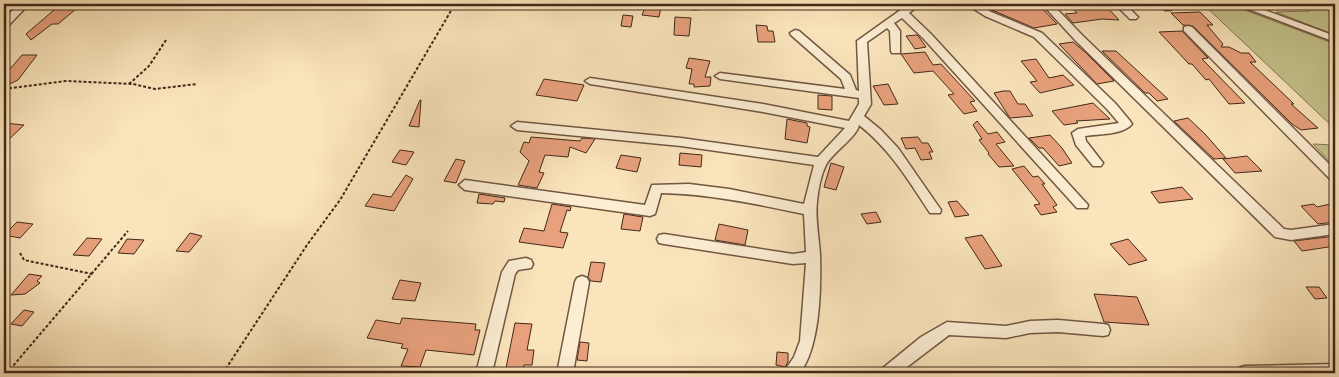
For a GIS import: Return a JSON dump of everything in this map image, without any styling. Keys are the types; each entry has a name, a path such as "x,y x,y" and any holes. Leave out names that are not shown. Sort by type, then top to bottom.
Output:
{"street":[{"path":"4,24 24,4"},
{"path":"683,4 701,6"},
{"path":"858,94 862,41 889,24 915,4"},
{"path":"971,4 988,14 1038,35 1111,106 1126,124 1119,128 1078,133 1080,142 1097,163"},
{"path":"1047,4 1079,38 1280,233 1290,235 1335,229"},
{"path":"1120,4 1133,17"},
{"path":"1240,4 1335,39"},
{"path":"903,13 927,36 1082,205"},
{"path":"889,24 895,31 896,51"},
{"path":"1188,29 1335,178"},
{"path":"791,373 800,360 807,341 812,295 811,210 813,186 821,162 856,122 866,104 846,78 795,33"},
{"path":"720,76 858,94"},
{"path":"590,81 856,122 878,134 890,147 935,210"},
{"path":"517,126 681,142 821,162"},
{"path":"465,185 650,211 656,188 689,189 811,210"},
{"path":"664,239 794,260 813,257"},
{"path":"484,373 509,272 514,265 526,264"},
{"path":"565,373 582,282"},
{"path":"888,373 926,342 947,328 1006,332 1030,327 1058,326 1103,330"},
{"path":"1244,373 1335,371"}],"path":[{"path":"223,373 288,277 307,245 340,200 455,4"},
{"path":"129,84 149,66 166,40"},
{"path":"4,89 27,83 129,84 158,89 182,83 196,84"},
{"path":"7,373 128,231"},
{"path":"20,253 24,260 92,274"}],"shaded area":[{"path":"1203,4 1229,4 1335,44 1335,129"},
{"path":"1306,4 1335,4 1335,35 1276,12 1310,11"},
{"path":"1313,144 1335,145 1335,167"}],"building":[{"path":"61,4 82,4 58,24 52,24 31,40 26,34"},
{"path":"985,4 1038,4 1057,24 1034,28 992,10"},
{"path":"1069,4 1104,4 1119,20 1102,19 1073,23 1065,14 1077,13"},
{"path":"646,5 661,7 659,17 642,15"},
{"path":"1200,12 1213,25 1207,25 1223,44 1221,47 1229,47 1241,53 1249,53 1256,62 1250,62 1294,104 1291,104 1318,128 1301,130 1292,124 1193,26 1183,25 1171,13"},
{"path":"623,15 633,16 631,27 621,26"},
{"path":"675,17 691,18 689,36 674,35"},
{"path":"756,25 767,26 768,31 773,31 775,42 758,42"},
{"path":"1182,31 1208,58 1202,59 1245,103 1229,104 1209,79 1206,80 1159,32"},
{"path":"917,35 926,47 915,49 906,36"},
{"path":"1073,42 1114,81 1097,84 1059,44"},
{"path":"1102,51 1116,51 1168,99 1157,101 1149,93 1145,93"},
{"path":"925,52 933,65 941,64 975,101 970,102 977,111 964,114 948,95 954,94 933,71 914,73 901,54"},
{"path":"22,55 37,55 18,80 12,83 4,83 4,76"},
{"path":"689,58 710,61 705,77 711,77 710,86 694,87 694,84 689,84 692,69 686,68"},
{"path":"1036,59 1049,78 1063,75 1074,85 1040,93 1030,82 1037,81 1021,61"},
{"path":"544,79 584,85 577,101 536,95"},
{"path":"888,84 898,104 884,105 873,86"},
{"path":"1010,91 1018,104 1025,104 1033,116 1010,118 994,93"},
{"path":"818,95 832,96 832,110 818,109"},
{"path":"420,100 419,127 409,126"},
{"path":"1093,103 1110,119 1076,121 1078,123 1064,125 1052,111"},
{"path":"1188,118 1226,158 1214,159 1174,121"},
{"path":"787,119 807,123 807,126 810,127 807,143 785,139"},
{"path":"977,121 988,134 997,132 1005,142 996,144 1014,166 999,167 988,154 979,140 982,139 973,125"},
{"path":"4,123 24,125 4,144"},
{"path":"1050,135 1072,163 1059,166 1043,148 1039,148 1029,138"},
{"path":"531,137 580,141 582,138 595,139 586,153 570,147 568,157 545,155 539,172 544,173 537,188 518,185 529,161 520,152 524,142 529,143"},
{"path":"918,137 922,143 928,143 933,152 929,152 932,159 921,160 915,148 906,149 901,138"},
{"path":"400,150 414,152 406,165 392,162"},
{"path":"680,153 702,155 701,167 679,165"},
{"path":"621,155 641,158 637,172 616,168"},
{"path":"1247,156 1262,171 1235,173 1223,159"},
{"path":"456,159 465,161 456,183 444,181"},
{"path":"831,163 844,167 836,190 824,187"},
{"path":"1024,166 1033,177 1038,176 1045,184 1042,184 1057,205 1053,207 1057,212 1041,215 1034,205 1040,204 1012,169"},
{"path":"406,175 413,179 394,211 365,206 373,194 391,197"},
{"path":"1182,187 1193,199 1159,203 1151,192"},
{"path":"479,194 505,198 504,202 495,201 493,204 477,203"},
{"path":"957,201 969,215 955,217 948,202"},
{"path":"1335,203 1335,222 1318,224 1301,206 1314,204 1317,207"},
{"path":"552,204 571,207 570,211 567,210 560,232 568,233 563,248 519,242 524,228 544,231"},
{"path":"876,212 881,222 867,224 861,214"},
{"path":"624,214 643,217 640,231 621,229"},
{"path":"17,222 33,224 20,238 4,235"},
{"path":"719,224 748,230 745,245 715,240"},
{"path":"190,233 202,236 189,252 176,251"},
{"path":"982,235 1002,266 985,269 965,238"},
{"path":"1335,236 1335,246 1302,251 1294,241"},
{"path":"87,238 102,239 89,256 73,255"},
{"path":"127,239 144,240 134,254 118,253"},
{"path":"1128,239 1147,260 1129,265 1110,244"},
{"path":"591,262 605,263 601,282 591,281 588,277"},
{"path":"29,274 42,276 37,281 40,283 25,294 11,295"},
{"path":"400,280 421,283 415,301 392,299"},
{"path":"1306,287 1319,287 1327,298 1315,299"},
{"path":"1094,294 1137,297 1149,325 1104,322"},
{"path":"24,310 34,312 22,326 11,324"},
{"path":"402,318 476,324 475,330 480,330 474,355 426,350 420,367 401,366 408,349 401,348 403,344 367,338 376,320 400,324"},
{"path":"515,323 532,324 527,350 534,350 532,365 524,365 521,373 505,373"},
{"path":"580,342 589,343 587,361 577,360"},
{"path":"777,352 788,353 788,362 785,367 776,365"}]}
